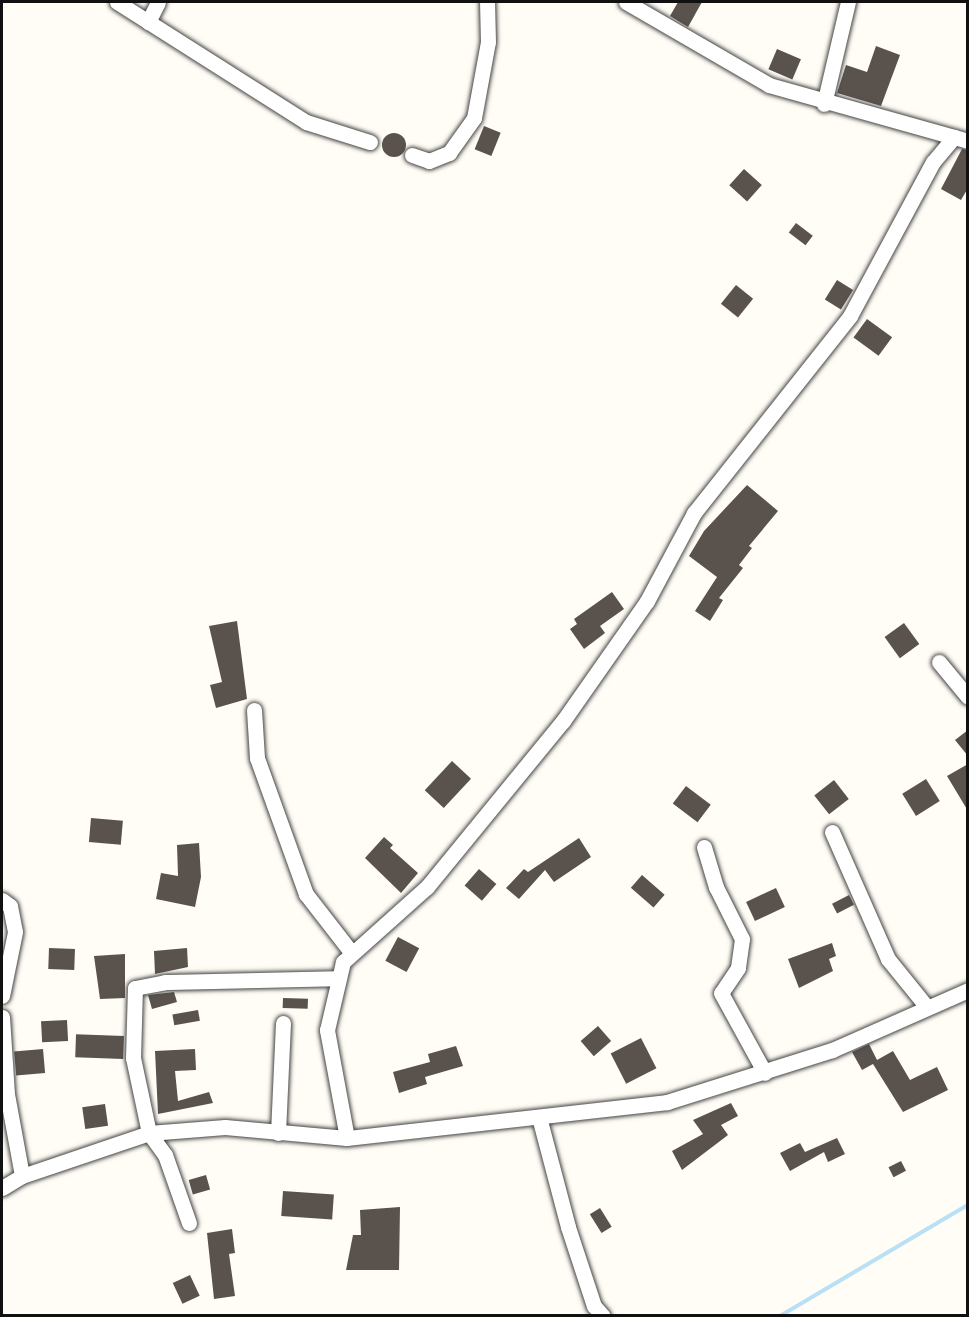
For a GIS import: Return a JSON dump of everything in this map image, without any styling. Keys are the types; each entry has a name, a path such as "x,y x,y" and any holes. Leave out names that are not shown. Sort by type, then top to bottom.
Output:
{"street":[{"path":"117,2 306,122 370,142"},
{"path":"148,22 158,2"},
{"path":"412,155 429,161 449,153 474,118 488,42 487,2"},
{"path":"626,2 769,85 824,104 961,139"},
{"path":"824,104 848,2"},
{"path":"347,1138 327,1030 339,978 351,952 427,887 563,721 647,601 694,513 850,316 933,162 961,139"},
{"path":"939,662 968,697"},
{"path":"254,710 260,769 306,894 351,952"},
{"path":"832,832 888,959 926,1006"},
{"path":"704,847 716,887 742,939 738,968 722,993 765,1073"},
{"path":"2,900 10,906 15,932 2,996"},
{"path":"189,1222 165,1155 149,1133 133,1058 138,986 339,978"},
{"path":"2,1188 22,1176 149,1133 225,1127 347,1138 667,1102 832,1050 926,1006 968,990"},
{"path":"2,1017 2,1038 22,1176"},
{"path":"279,1133 283,1023"},
{"path":"539,1117 568,1227 594,1306 603,1316"}],"building":[{"path":"678,2 702,2 688,27 670,16"},
{"path":"876,46 900,55 881,106 837,93 846,65 867,72"},
{"path":"777,49 801,59 792,79 768,69"},
{"path":"484,126 501,133 491,156 475,149"},
{"path":"394,133 403,136 406,145 403,154 394,157 385,154 382,145 385,136"},
{"path":"962,149 968,150 968,188 961,200 941,189"},
{"path":"744,169 762,185 747,201 729,185"},
{"path":"796,223 813,236 806,245 789,233"},
{"path":"837,280 853,290 841,310 825,300"},
{"path":"736,285 753,299 738,317 721,304"},
{"path":"867,319 892,337 879,356 853,338"},
{"path":"747,485 778,511 749,546 752,548 739,565 743,568 719,598 723,600 710,621 695,611 717,577 689,556 704,531"},
{"path":"612,592 624,609 600,626 605,633 584,649 570,629 577,624 574,619"},
{"path":"237,621 247,699 216,708 210,685 222,682 209,626"},
{"path":"904,623 919,644 900,658 885,637"},
{"path":"968,730 968,756 955,740"},
{"path":"452,761 471,779 444,808 425,790"},
{"path":"968,764 968,811 947,776"},
{"path":"926,779 940,801 916,816 902,794"},
{"path":"834,780 849,799 829,814 814,795"},
{"path":"686,786 711,805 698,822 673,804"},
{"path":"91,818 123,821 121,845 89,842"},
{"path":"384,837 393,845 390,848 418,873 401,893 365,858"},
{"path":"579,838 591,857 554,882 545,870 519,899 506,888 524,869 528,872"},
{"path":"199,843 201,877 195,907 156,899 161,873 178,876 177,845"},
{"path":"479,869 496,884 482,901 465,886"},
{"path":"642,875 665,895 653,908 631,888"},
{"path":"776,888 785,907 755,921 746,902"},
{"path":"849,895 854,905 837,913 832,904"},
{"path":"398,937 419,948 407,972 385,961"},
{"path":"832,943 836,956 829,959 833,971 799,988 788,959"},
{"path":"49,948 75,949 74,970 48,969"},
{"path":"187,948 188,967 155,974 154,951"},
{"path":"125,954 125,998 100,999 94,956"},
{"path":"174,992 177,1002 152,1009 148,995"},
{"path":"283,998 308,999 308,1009 283,1008"},
{"path":"198,1010 200,1021 174,1025 172,1015"},
{"path":"67,1020 68,1041 42,1042 41,1021"},
{"path":"598,1026 611,1041 594,1056 581,1041"},
{"path":"76,1034 124,1036 123,1059 75,1057"},
{"path":"641,1038 656,1068 626,1084 611,1053"},
{"path":"869,1044 877,1060 893,1051 910,1080 937,1067 948,1090 903,1112 873,1064 862,1070 852,1052"},
{"path":"456,1046 463,1066 425,1077 427,1084 399,1093 393,1072 430,1062 428,1054"},
{"path":"43,1049 45,1073 16,1075 14,1052"},
{"path":"195,1049 196,1070 175,1071 178,1101 209,1092 213,1103 158,1114 155,1051"},
{"path":"731,1103 738,1116 721,1125 728,1135 682,1170 672,1151 703,1134 693,1120"},
{"path":"105,1104 108,1126 85,1129 82,1107"},
{"path":"837,1138 845,1154 828,1162 824,1152 790,1171 780,1153 800,1143 805,1152"},
{"path":"901,1161 906,1171 894,1177 889,1167"},
{"path":"206,1175 210,1189 193,1194 189,1180"},
{"path":"283,1191 334,1195 332,1219 281,1216"},
{"path":"400,1207 399,1270 346,1270 353,1235 361,1235 360,1210"},
{"path":"600,1208 612,1227 601,1233 590,1214"},
{"path":"232,1229 235,1253 229,1254 235,1296 214,1299 207,1233"},
{"path":"190,1275 200,1296 183,1304 173,1283"}],"waterway":[{"path":"780,1316 968,1205"}]}
